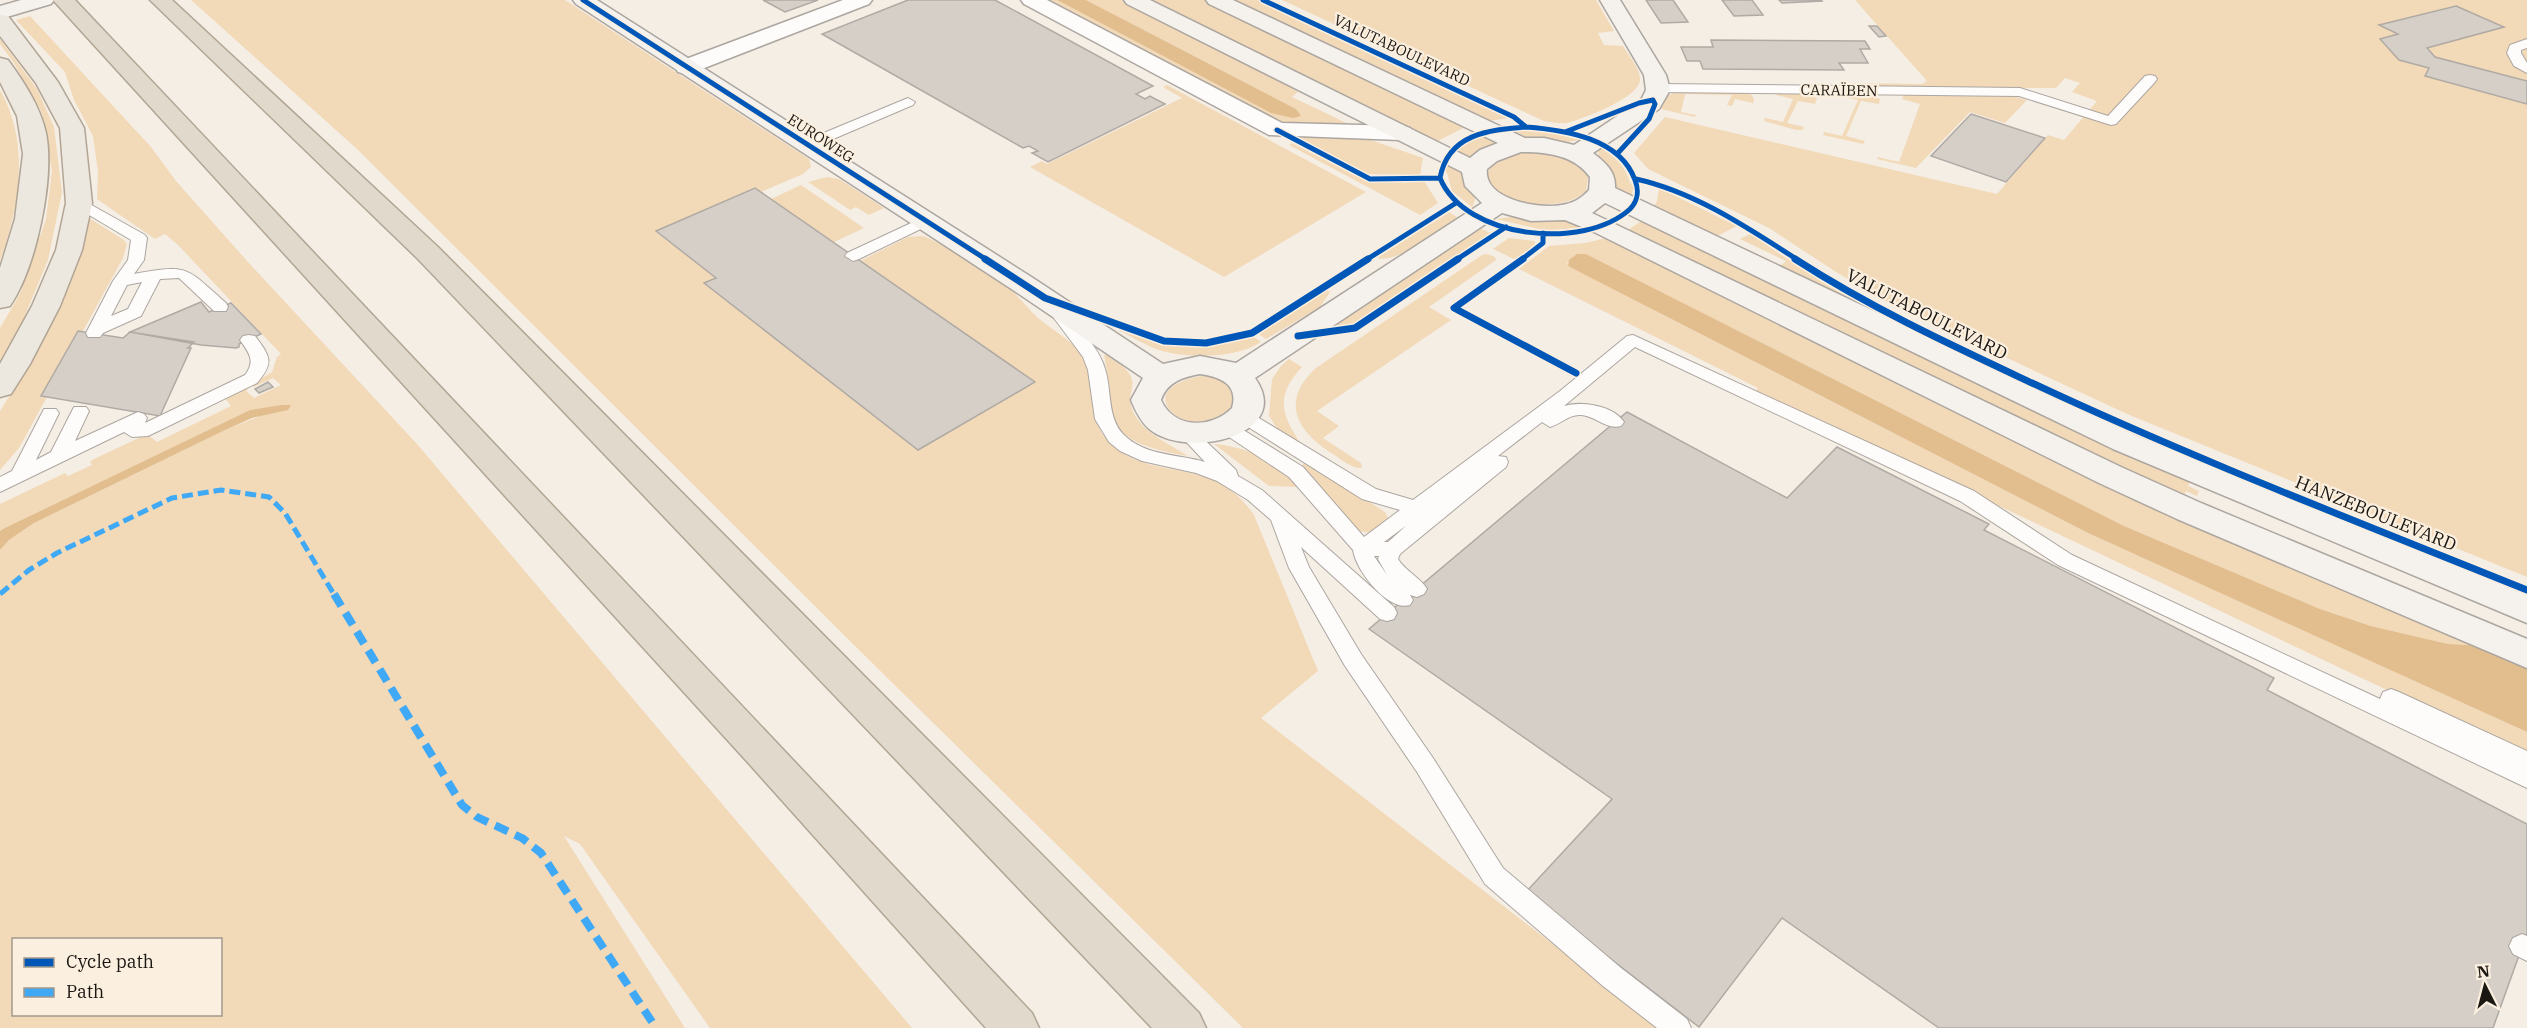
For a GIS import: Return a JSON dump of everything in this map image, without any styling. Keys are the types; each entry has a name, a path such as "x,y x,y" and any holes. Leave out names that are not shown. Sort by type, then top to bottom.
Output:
{"highway":[{"path":"63,0 774,764 1016,1028"},
{"path":"160,0 428,253 1183,1028"}],"main road":[{"path":"0,13 44,0"},
{"name":"EUROWEG","path":"583,0 1045,298 1161,376 1148,392 1146,400 1149,409 1162,424 1186,432 1214,431 1234,422"},
{"path":"1134,0 1474,170"},
{"name":"VALUTABOULEVARD","path":"1216,0 1521,145"},
{"path":"1576,154 1651,104 1659,88 1655,75 1610,0"},
{"path":"0,21 47,82 72,128 79,203 69,250 46,306 0,387"},
{"path":"0,65 22,98 34,135 36,178 20,252 0,300"},
{"path":"1521,145 1547,145 1576,154 1598,169 1603,177 1602,192 1593,202 1567,212 1532,213 1500,203 1478,187 1474,178 1474,170 1480,160 1489,153 1521,145"},
{"name":"VALUTABOULEVARD","path":"1602,192 2022,395 2205,477"},
{"path":"1237,376 1500,203"},
{"path":"1567,212 1603,226 2005,425 2189,511 2527,654"},
{"path":"1161,376 1186,367 1200,366 1227,370 1237,376 1250,391 1251,399 1234,422"},
{"name":"HANZEBOULEVARD","path":"2205,477 2527,610"}],"street":[{"path":"686,67 862,0"},
{"path":"1030,0 1277,130 1401,133"}],"lane":[{"path":"2527,43 2515,48 2514,53 2519,63 2527,69"},
{"name":"CARAÏBEN","path":"1659,88 2020,92 2111,121 2150,79"},
{"path":"807,145 908,102"},
{"path":"79,203 138,238 136,260 121,281 95,331 135,312 153,276"},
{"path":"853,256 926,221"},
{"path":"121,281 170,273 184,274 220,307"},
{"name":"EUROWEG","path":"1045,298 1077,335 1092,357 1097,370 1104,419 1116,438 1127,447 1149,457 1200,467 1236,483 1255,495 1279,516 1402,601"},
{"path":"0,485 138,418 132,431 142,432 251,379 259,370 262,362 249,340"},
{"path":"1363,548 1566,395 1573,387 1634,340 1966,496 2065,560 2527,778"},
{"path":"1402,601 1395,571 1388,560 1392,550 1417,528 1563,411 1577,408 1592,410 1618,419 1586,398 1566,395"},
{"path":"59,456 80,411"},
{"path":"19,476 50,413"},
{"path":"104,435 113,414"},
{"path":"1234,422 1293,459 1369,494 1416,508"},
{"name":"EUROWEG","path":"1186,432 1236,483"},
{"path":"1293,459 1309,486 1363,548 1364,560 1372,573 1402,601"},
{"path":"1416,508 1417,528"},
{"path":"1989,510 2527,761"},
{"path":"1279,516 1299,568 1353,660 1425,765 1494,876 1611,977 1678,1028"},
{"path":"1363,548 1392,550"}],"shaded area":[{"path":"191,0 565,0 809,159 811,167 803,174 761,192 754,188 656,232 716,278 705,284 918,450 1034,382 860,261 908,237 923,236 954,252 1005,286 1080,353 1091,380 1097,422 1108,441 1125,454 1143,462 1219,483 1237,496 1254,515 1318,671 1261,718 1661,1028 1243,1028 854,645 357,149"},
{"path":"1039,0 1057,0 1271,113 1296,109 1086,0 1127,0 1257,66 1298,92 1292,97 1357,128 1276,123"},
{"path":"1057,0 1086,0 1296,109 1301,116 1293,118 1271,113"},
{"path":"1142,0 1209,0 1469,125 1436,142"},
{"path":"1224,0 1257,0 1509,118 1481,122"},
{"path":"1282,0 1596,0 1614,31 1598,33 1604,45 1623,46 1636,66 1640,79 1638,86 1622,100 1597,112 1567,123 1544,121"},
{"path":"1855,0 2527,0 2527,577 2127,414 1887,302 1769,228 1648,169 1634,153 1665,117 1997,194 2048,135 2064,140 2097,101 2072,92 2080,83 2065,78 2056,88 1856,87 1854,83 1922,84 1927,81"},
{"path":"30,16 151,147 176,181 248,262 417,444 912,1028 710,1028 580,844 564,836 685,1028 0,1028 0,550 9,540 34,523 281,405 250,410 0,531 0,504 65,473 68,476 92,465 90,461 147,434 157,442 231,406 225,398 247,387 246,391 254,398 281,385 273,378 254,387 251,385 272,372 277,357 281,354 178,245 165,234 155,239 97,199 98,172 93,136 74,100 65,72 16,20"},
{"path":"0,39 37,89 54,127 62,192 48,260 23,320 0,362 0,328 21,292 46,219 52,171 42,113 14,63 0,44"},
{"path":"1167,85 1366,192 1224,277 1030,167 1042,161 1047,164 1182,98 1163,87"},
{"path":"0,90 15,131 19,175 13,218 0,260"},
{"path":"1676,92 1745,93 1752,95 1754,100 1753,103 1735,99 1732,106 1727,105 1732,95 1685,94 1681,112 1696,115 1695,117 1661,109 1664,97"},
{"path":"1777,93 1804,93 1817,98 1815,104 1798,101 1787,123 1804,127 1803,130 1764,121 1765,118 1783,122 1793,99 1776,95"},
{"path":"1840,93 1869,94 1880,99 1879,104 1861,101 1846,136 1865,141 1863,144 1823,135 1824,132 1842,136 1858,100 1839,96"},
{"path":"1904,94 2008,95 2027,100 2005,123 1970,112 1916,168 1877,159 1878,157 1899,162 1920,104 1902,99"},
{"path":"1500,131 1552,133 1580,140 1550,142"},
{"path":"1487,134 1499,143 1471,159 1452,154 1466,143"},
{"path":"1362,137 1423,158 1420,175 1367,174 1303,141 1301,138"},
{"path":"1292,143 1366,181 1424,181 1438,203 1420,215 1289,145"},
{"path":"1599,147 1619,162 1626,171 1630,183 1634,185 1630,202 1613,185 1603,170 1598,154"},
{"path":"1520,152 1549,153 1575,163 1588,177 1586,191 1572,200 1554,204 1535,204 1516,200 1501,193 1491,184 1488,174 1494,163"},
{"path":"1446,161 1463,175 1472,187 1475,201 1472,207 1452,191 1447,173 1444,172"},
{"path":"827,177 839,179 884,208 869,215 856,207 850,210 808,182"},
{"path":"801,185 864,228 834,242 771,199"},
{"path":"1659,188 1737,226 1715,237 1651,212 1657,201"},
{"path":"1449,212 1458,218 1418,245 1396,256 1377,258"},
{"path":"1517,216 1566,218 1592,226 1548,231 1496,219"},
{"path":"89,218 124,240 127,244 123,258 19,448 0,470 0,411 37,352 63,300"},
{"path":"1646,218 2192,477 2188,486 2199,491 2197,496 2186,491 2182,501 1625,232"},
{"path":"1479,228 1491,233 1358,322 1335,328 1344,318"},
{"path":"1750,234 1822,282 1874,312 2209,472 1779,267 1786,261 1740,239"},
{"path":"1615,236 2488,646 2448,644 2371,626 2320,609 2124,526 1586,254 1567,263 1568,266 2088,533 2527,732 2527,755 1754,392 1758,388 1519,269 1549,246 1585,243"},
{"path":"1509,238 1535,241 1535,244 1516,260 1493,249"},
{"path":"1577,254 1586,254 2124,526 2320,609 2371,626 2448,644 2488,646 2527,663 2527,732 2088,533 1568,266 1569,260"},
{"path":"1482,255 1495,257 1496,260 1429,307 1451,320 1317,411 1339,426 1323,438 1361,463 1362,468 1347,464 1310,436 1297,415 1296,404 1298,392 1316,368"},
{"path":"1327,290 1330,292 1320,307 1266,339 1257,333"},
{"path":"1120,328 1152,340 1185,345 1218,344 1251,335 1261,342 1238,352 1210,356 1180,355 1151,347 1118,330"},
{"path":"1104,355 1121,365 1129,373 1132,380 1130,399 1140,423 1152,434 1188,456 1152,448 1128,437 1119,429 1112,419 1109,407"},
{"path":"1289,359 1302,367 1288,387 1284,405 1285,414 1301,444 1277,428 1269,416 1272,379"},
{"path":"1203,376 1214,377 1231,387 1236,401 1223,414 1214,419 1194,422 1176,416 1166,402 1169,390 1182,381"},
{"path":"291,405 288,410 252,418 223,431 34,523 9,540 0,550 0,531 3,529 250,410"},
{"path":"1214,444 1238,448 1261,457 1282,470 1299,487 1269,486"},
{"path":"1306,462 1385,512 1389,520 1371,533 1358,531 1301,466"}],"building":[{"path":"763,0 818,0 785,12"},
{"path":"908,0 995,0 1153,86 1136,94 1145,99 1150,96 1165,104 1048,162 1032,153 1038,151 1029,146 1023,148 822,34"},
{"path":"1646,0 1673,0 1688,22 1661,23"},
{"path":"1722,0 1752,0 1763,15 1734,16"},
{"path":"1779,0 1821,0 1822,1 1782,3"},
{"path":"2456,6 2504,27 2427,48 2435,57 2527,81 2527,104 2425,76 2429,68 2399,60 2380,39 2398,34 2379,25"},
{"path":"1869,26 1877,26 1886,36 1879,37"},
{"path":"1711,40 1865,41 1870,49 1860,49 1868,63 1839,63 1844,70 1703,69 1700,61 1687,61 1681,47 1713,47"},
{"path":"1971,114 2045,138 2006,182 1931,156"},
{"path":"755,188 1035,382 918,450 704,283 716,278 656,231"},
{"path":"201,302 209,312 231,303 261,334 239,344 236,348 201,345 130,332"},
{"path":"78,331 123,338 130,332 194,342 188,348 191,348 160,416 41,396"},
{"path":"268,382 273,387 259,393 255,389"},
{"path":"1627,412 1787,498 1837,447 1989,524 1984,530 2274,678 2267,690 2527,824 2527,933 2493,1028 1939,1028 1782,918 1699,1027 1525,893 1612,799 1369,629"}],"marked path":[{"path":"0,594 29,570 57,553 172,498 221,490 269,497 285,513 462,805 477,817 522,838 541,853 656,1028"}],"cycle path":[{"path":"583,0 1045,298 1164,341 1206,343 1252,333 1456,203"},
{"path":"1263,0 1514,117 1526,127"},
{"path":"1565,132 1639,103 1653,100 1655,104 1649,119 1617,154"},
{"path":"1526,127 1558,131 1592,140 1621,157 1631,169 1637,184 1637,198 1630,209 1613,221 1592,229 1567,233 1542,233 1516,230 1492,223 1471,213 1454,201 1440,178 1449,152 1459,143 1471,137 1499,130 1526,127"},
{"path":"1277,130 1370,179 1440,178"},
{"path":"1636,179 1667,188 1696,201 1746,228 1867,303 2123,425 2248,478 2527,590"},
{"path":"1298,336 1355,328 1506,227"},
{"path":"1543,233 1543,243 1539,248 1454,308 1576,373"}]}
